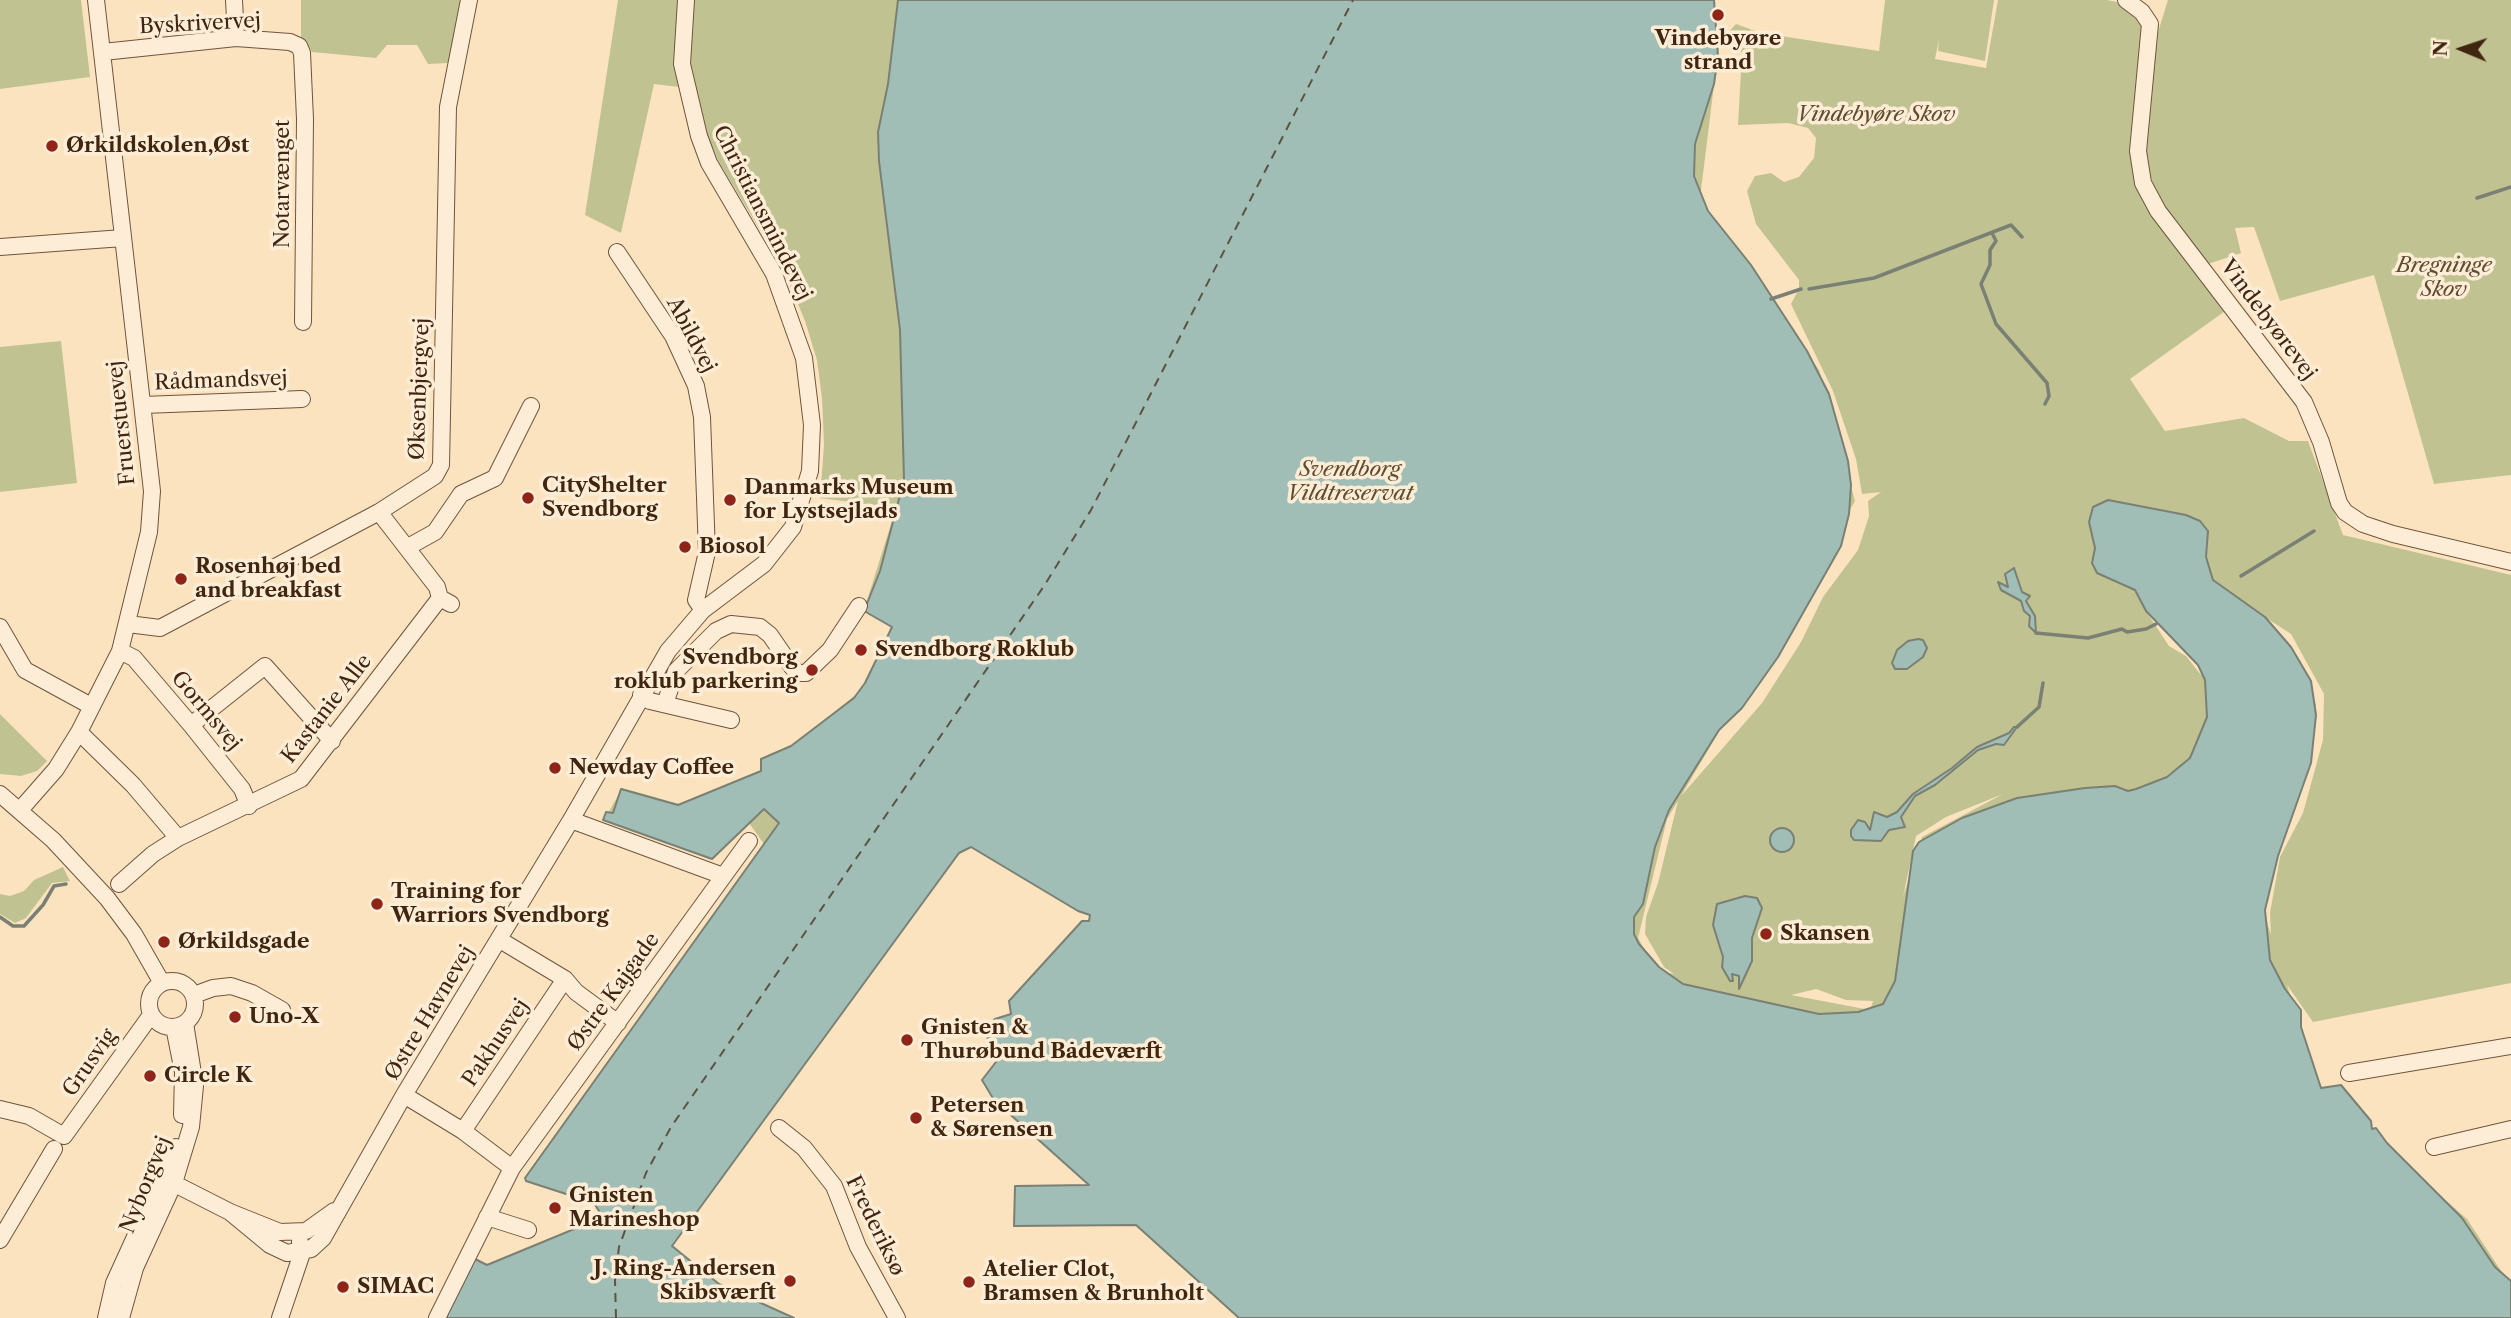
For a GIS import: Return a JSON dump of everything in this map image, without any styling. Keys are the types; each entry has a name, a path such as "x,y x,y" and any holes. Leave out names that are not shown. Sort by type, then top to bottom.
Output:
{"street":[{"name":"Fruerstuevej","path":"20,810 56,769 79,732 120,651 149,532 152,491 96,0"},
{"path":"234,0 236,38"},
{"name":"Øksenbjergvej","path":"128,624 160,628 379,512 435,476 441,465 448,107 469,0"},
{"name":"Christiansmindevej","path":"686,0 682,64 695,124 709,163 774,274 794,324 804,358 812,425 808,485 793,527 764,564 703,610"},
{"name":"Vindebyørevej","path":"2126,0 2142,12 2150,24 2138,151 2143,183 2158,211 2304,402 2321,442 2339,503 2345,512 2363,524 2393,534 2511,562"},
{"name":"Byskrivervej","path":"103,52 236,38 290,42 299,46"},
{"name":"Notarvænget","path":"299,46 302,52 305,119 303,322"},
{"path":"0,247 123,238"},
{"name":"Abildvej","path":"617,252 673,336 695,386 702,417 708,552 696,600 703,610"},
{"name":"Rådmandsvej","path":"143,405 302,399"},
{"path":"379,512 408,547 435,532 461,494 495,478 531,407"},
{"name":"Kastanie Alle","path":"119,884 138,866 178,838 250,806 301,779 445,601 408,547"},
{"path":"665,704 676,671 716,631 731,624 760,627 770,635 792,667 798,673 806,673 830,649 859,606"},
{"name":"Østre Havnevej","path":"302,1253 323,1238 343,1211 404,1095 500,940 641,695 668,651 703,610"},
{"path":"0,627 24,670 91,706"},
{"name":"Gormsvej","path":"120,651 134,658 191,725 242,789 250,806"},
{"path":"191,725 265,666 332,741"},
{"path":"641,695 665,704 731,720"},
{"path":"79,732 134,785 178,838"},
{"path":"0,794 68,855 107,898 134,934 162,983"},
{"path":"571,820 723,876"},
{"name":"Østre Kajgade","path":"437,1318 512,1168 749,841"},
{"path":"500,940 565,979 576,992 618,1023"},
{"name":"Pakhusvej","path":"463,1130 565,979"},
{"path":"180,982 194,995 194,1014 180,1025 161,1024 151,1015 150,997 162,983 180,982"},
{"path":"194,995 213,988 231,986 252,993 282,1010"},
{"name":"Grusvig","path":"59,1142 151,1015"},
{"name":"Nyborgvej","path":"121,1318 135,1268 191,1127 194,1071 180,1025"},
{"path":"2349,1073 2511,1046"},
{"path":"404,1095 463,1130 512,1168"},
{"path":"0,1109 29,1116 59,1142 0,1240"},
{"name":"Frederiksø","path":"779,1128 804,1148 834,1186 858,1247 897,1318"},
{"path":"2434,1147 2511,1129"},
{"path":"168,1180 230,1212 273,1230 297,1233 302,1253 281,1318"},
{"name":"Nyborgvej","path":"106,1318 114,1283 168,1180"},
{"name":"Østre Havnevej","path":"297,1233 343,1211"},
{"path":"230,1212 275,1249 302,1253"},
{"path":"487,1217 528,1230"}],"green space":[{"path":"0,0 81,0 90,77 0,89"},
{"path":"301,0 463,0 448,63 428,64 417,45 387,45 376,58 312,52 301,37"},
{"name":"Svendborg Vildtreservat","path":"618,0 1707,0 1720,37 1699,206 1819,370 1855,501 1681,796 1762,703 1801,642 1823,597 1858,550 1869,516 1868,501 1881,492 1862,494 1856,459 1833,391 1791,304 1799,289 1799,280 1756,224 1747,191 1755,176 1771,173 1784,182 1799,177 1814,158 1816,138 1808,128 1788,123 1738,125 1742,53 1727,34 1736,24 1761,33 1879,51 1885,0 1994,0 1985,61 1938,51 1939,39 1935,59 1986,68 1998,0 2117,2 2139,16 2147,31 2133,163 2138,191 2228,309 2130,379 2165,431 2244,418 2289,441 2308,441 2343,535 2511,575 2511,983 2313,1022 2287,985 2320,1090 2467,1219 2511,1286 2511,1318 1239,1318 1136,1225 1014,1226 1015,1186 1089,1185 994,1100 982,1080 999,1058 988,1048 987,1027 995,1019 1011,1014 1009,1001 1082,921 1089,921 1090,915 1078,911 971,847 959,853 672,1246 719,1284 794,1318 445,1318 476,1258 487,1265 596,1220 599,1211 594,1203 526,1181 525,1177 764,844 749,823 713,858 605,819 622,788 679,804 764,770 860,691 892,627 864,610 896,508 820,498 824,445 817,360 805,321 784,270 719,162 705,130 695,89 654,84 621,233 585,215","holes":["2108,500 2186,515 2093,507","2223,590 2291,634 2324,694 2323,740 2303,813 2280,857 2270,913 2271,935 2264,912 2316,705 2293,649","2139,593 2202,671 2201,675 2186,656 2169,646 2146,611","2003,794 1922,837 1903,897 1916,836 1946,817","1678,801 1658,883 1646,917 1645,934 1664,967 1674,974 1657,971 1638,938 1667,819","1816,989 1846,1000 1873,1001 1870,1010 1791,995"]},
{"name":"Bregninge Skov","path":"2168,0 2511,0 2511,475 2434,484 2374,275 2280,301 2254,227 2235,228 2241,253 2208,264 2159,200 2143,156 2158,32"},
{"path":"61,341 77,483 0,492 0,347"},
{"path":"0,714 47,761 37,771 21,776 0,774"},
{"path":"63,867 70,881 52,883 26,918 15,923 0,914 0,894 10,896 24,891 34,880"}],"water":[{"name":"Svendborg Vildtreservat","path":"898,0 1714,0 1718,56 1714,84 1695,144 1694,176 1708,211 1751,265 1807,351 1829,394 1848,461 1851,485 1849,514 1841,546 1778,657 1742,708 1719,730 1669,810 1655,847 1643,904 1634,917 1634,934 1639,944 1659,967 1683,984 1819,1014 1858,1012 1883,1004 1895,981 1913,851 1919,842 1962,818 2017,798 2085,788 2115,786 2128,791 2136,789 2167,777 2190,758 2207,717 2205,680 2198,665 2146,611 2135,590 2097,573 2092,563 2095,548 2089,522 2093,507 2108,500 2186,515 2200,521 2208,531 2206,557 2213,580 2265,617 2291,647 2311,681 2316,715 2311,763 2278,856 2265,910 2270,960 2285,989 2301,1010 2301,1027 2321,1088 2341,1085 2371,1121 2372,1129 2376,1128 2387,1143 2462,1218 2495,1267 2511,1281 2511,1318 1239,1318 1136,1225 1014,1226 1015,1186 1089,1185 994,1100 982,1080 999,1058 988,1048 987,1027 995,1019 1011,1014 1009,1001 1082,921 1089,921 1090,915 1078,911 971,847 959,853 672,1246 719,1284 794,1318 445,1318 475,1259 487,1265 596,1220 599,1211 594,1203 526,1181 525,1178 779,823 764,809 712,859 603,820 606,812 613,813 621,789 678,805 761,771 761,759 791,746 854,698 865,683 892,627 864,611 880,571 904,480 900,330 879,161 878,132 888,84"},
{"path":"2014,568 2022,592 2030,596 2026,601 2035,616 2036,633 2029,626 2030,616 2024,611 2021,601 2001,590 1998,582 2008,587 2005,574"},
{"path":"1923,640 1927,648 1923,657 1907,669 1895,669 1892,663 1897,650 1908,641"},
{"path":"2017,727 2004,745 1996,744 1978,750 1935,785 1915,796 1901,817 1905,827 1889,830 1881,841 1854,840 1851,836 1851,830 1858,820 1865,822 1870,830 1874,812 1887,817 1897,812 1913,794 1952,768 1977,747 2009,733"},
{"path":"1782,828 1790,832 1794,840 1790,848 1782,852 1774,848 1770,840 1774,832"},
{"path":"1745,896 1757,898 1762,908 1752,938 1752,961 1739,989 1739,976 1732,974 1733,981 1730,981 1722,967 1723,957 1713,925 1717,904"}],"waterway":[{"path":"2477,198 2511,187"},
{"path":"1809,289 1874,278 2011,225 2022,237"},
{"path":"1993,235 1996,241 1990,250 1990,265 1981,284 1996,324 2047,383 2049,396 2045,404"},
{"path":"1771,299 1801,289"},
{"path":"2241,576 2314,531"},
{"path":"2036,633 2088,638 2122,629 2127,632 2146,629 2156,624"},
{"path":"2017,727 2039,707 2043,683"},
{"path":"0,917 13,926 24,926 43,905 54,886 66,884"}],"ferry route":[{"path":"616,1318 615,1280 619,1247 646,1173 671,1127 1044,586 1091,510 1353,0"}],"place":[{"name":"Vindebyøre strand","path":"1718,15"},
{"name":"Ørkildskolen,Øst","path":"52,146"},
{"name":"CityShelter Svendborg","path":"528,498"},
{"name":"Danmarks Museum for Lystsejlads","path":"730,500"},
{"name":"Biosol","path":"685,547"},
{"name":"Rosenhøj bed and breakfast","path":"181,579"},
{"name":"Svendborg Roklub","path":"861,650"},
{"name":"Svendborg roklub parkering","path":"812,670"},
{"name":"Newday Coffee","path":"555,768"},
{"name":"Training for Warriors Svendborg","path":"377,904"},
{"name":"Skansen","path":"1766,934"},
{"name":"Ørkildsgade","path":"164,942"},
{"name":"Uno-X","path":"235,1017"},
{"name":"Gnisten & Thurøbund Bådeværft","path":"907,1040"},
{"name":"Circle K","path":"150,1076"},
{"name":"Petersen & Sørensen","path":"916,1118"},
{"name":"Gnisten Marineshop","path":"555,1208"},
{"name":"J. Ring-Andersen Skibsværft","path":"790,1281"},
{"name":"Atelier Clot, Bramsen & Brunholt","path":"969,1282"},
{"name":"SIMAC","path":"343,1287"}],"park label":[{"name":"Vindebyøre Skov","path":"1876,115"}]}
